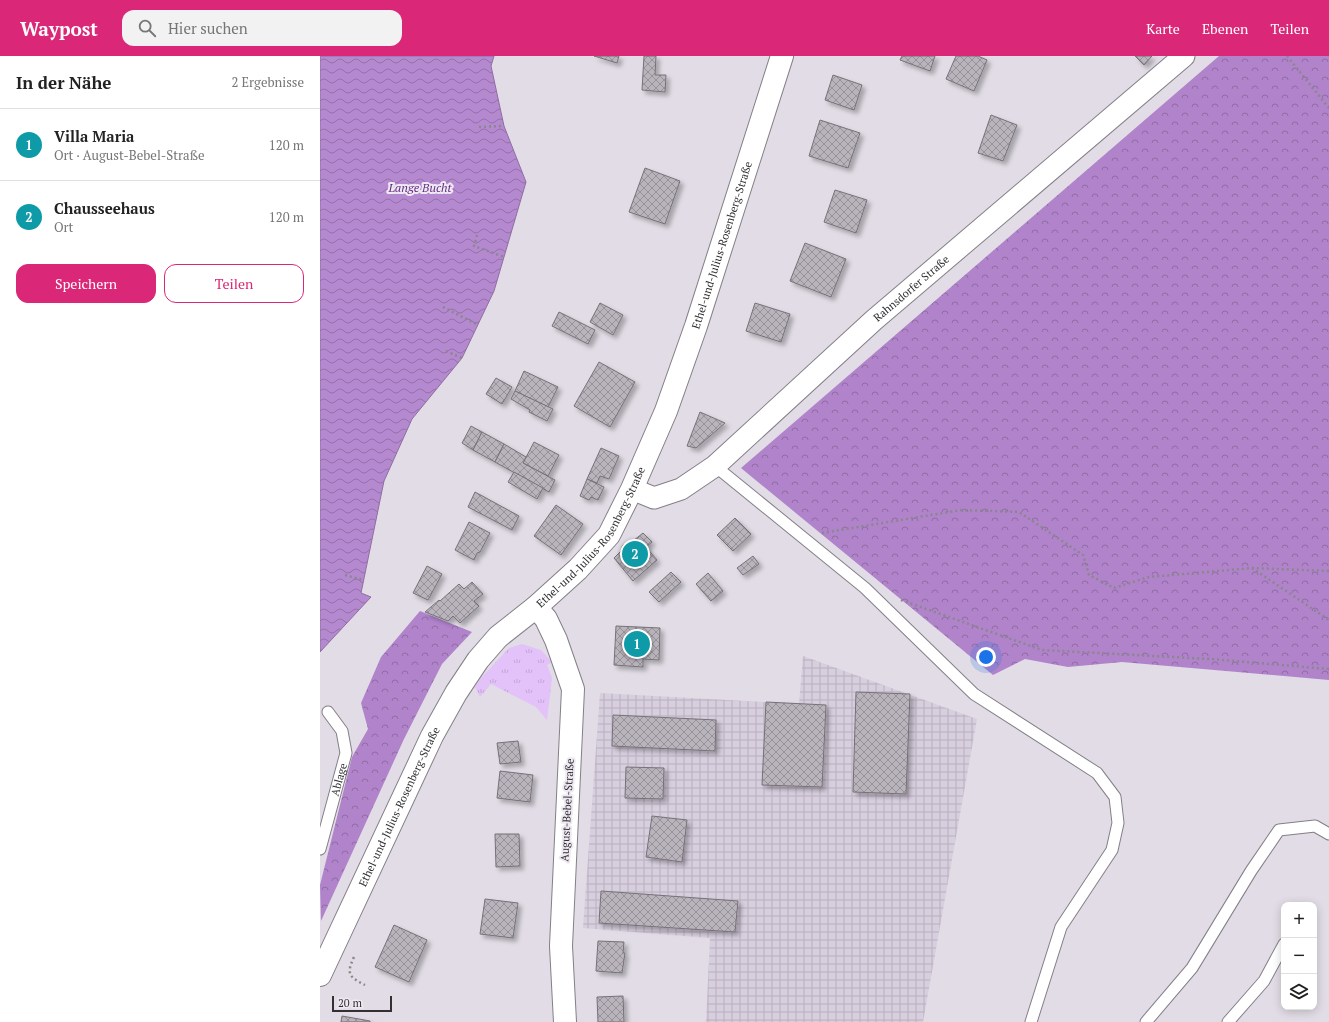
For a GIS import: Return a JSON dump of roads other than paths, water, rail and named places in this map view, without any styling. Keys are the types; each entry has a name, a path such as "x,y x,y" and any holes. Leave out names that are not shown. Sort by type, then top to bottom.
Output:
{"main road":[{"name":"Ethel-und-Julius-Rosenberg-Straße","path":"320,975 432,736 456,693 478,660 498,637 536,607 578,569 609,535 632,489 666,412 782,56"},
{"name":"August-Bebel-Straße","path":"536,607 546,619 556,640 573,689 561,946 565,1022"}],"street":[{"name":"Rahnsdorfer Straße","path":"632,489 654,498 681,489 715,466 874,320 1184,56"}],"lane":[{"path":"715,466 865,588 974,694 1097,773 1115,797 1118,823 1112,850 1061,927 1031,1022"},
{"name":"Ablage","path":"320,849 346,753 342,731 328,712"},
{"path":"1146,1022 1192,968 1251,871 1279,830 1315,826 1329,834"},
{"path":"1228,1022 1264,981 1281,950"}],"water":[{"name":"Lange Bucht","path":"320,56 494,56 491,66 504,126 526,182 494,291 462,358 412,419 384,481 361,593 371,597 320,652"}],"place":[{"name":"Chausseehaus","path":"635,554"},
{"name":"Villa Maria","path":"637,644"}]}
